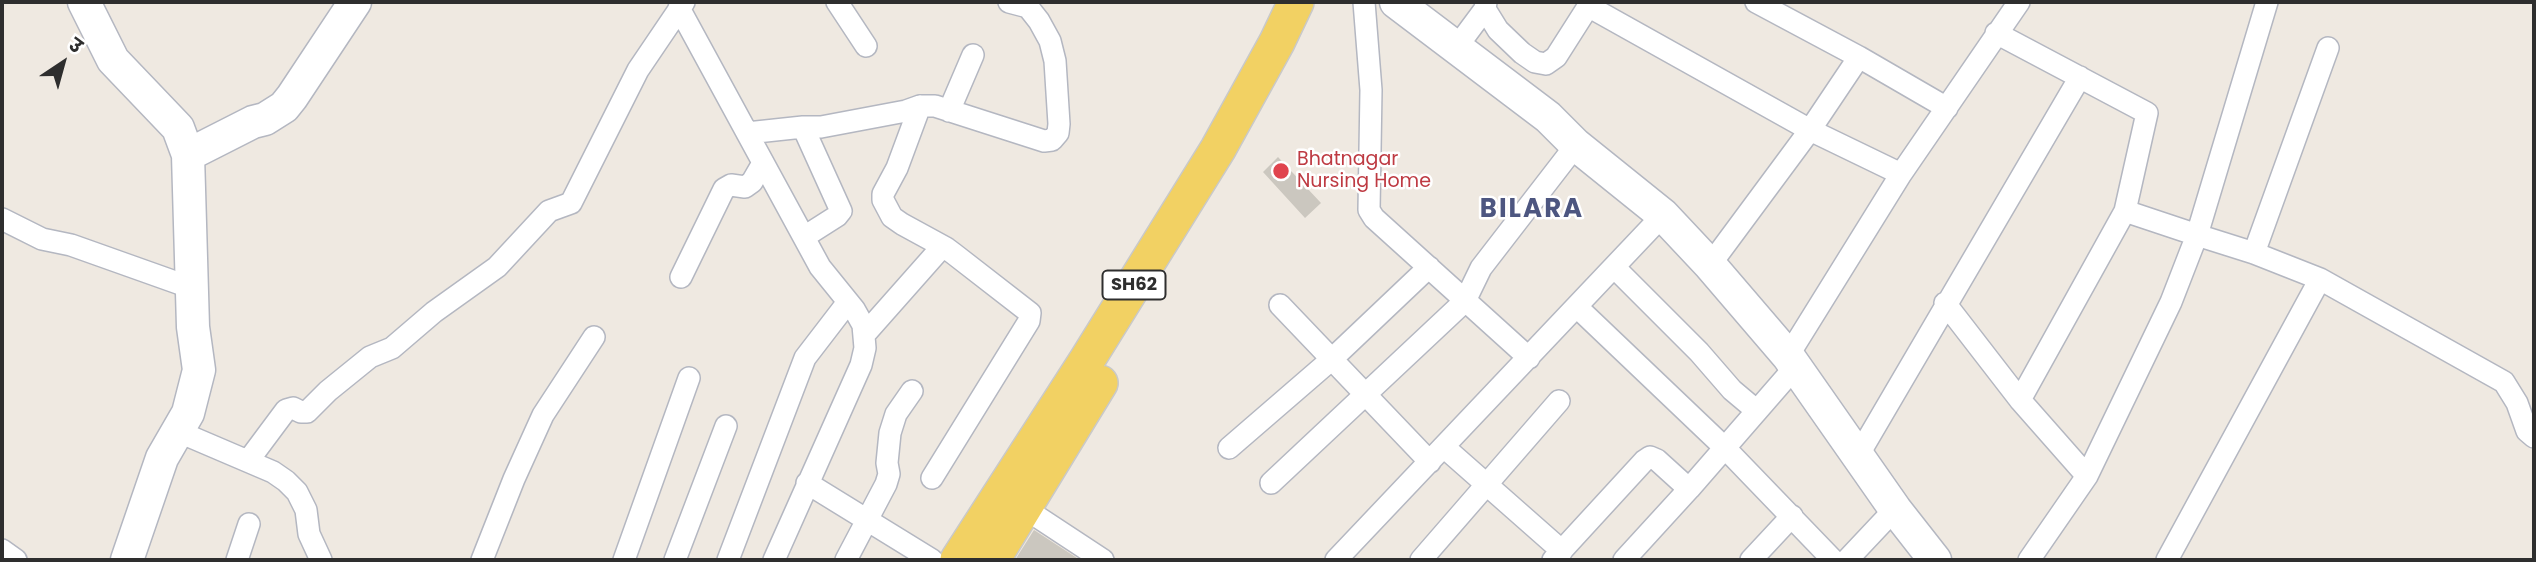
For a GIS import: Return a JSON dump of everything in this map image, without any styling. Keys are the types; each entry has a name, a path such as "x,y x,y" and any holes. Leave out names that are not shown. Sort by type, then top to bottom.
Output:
{"main road":[{"name":"SH62","path":"958,560 1218,149 1296,2"},
{"path":"992,560 1278,89 1322,2"}],"street":[{"path":"84,2 114,60 178,128 188,155 193,327 199,370 188,413 162,458 127,560"},
{"path":"188,155 253,122 265,119 284,107 355,2"},
{"path":"837,2 866,46"},
{"path":"747,133 821,127 920,106 935,106 1044,141 1052,140 1058,134 1055,61 1050,41 1028,7 1009,2"},
{"path":"1364,2 1371,90 1369,210 1374,218 1529,358"},
{"path":"1395,2 1548,117 1576,145 1663,215 1710,265 1792,361 1895,509 1935,560"},
{"path":"1756,2 1947,108"},
{"path":"1624,560 1757,411 1792,361 1901,174 2019,2"},
{"path":"2029,560 2087,476 2171,302 2197,235 2267,2"},
{"path":"1486,5 1498,30 1535,62 1546,64 1556,58 1589,4 1810,130 1901,174"},
{"path":"248,461 286,410 293,408 307,412 370,357 393,348 433,312 497,267 549,211 571,203 638,70 681,5 820,267 863,325 865,348 861,365 774,560"},
{"path":"1457,48 1486,5"},
{"path":"1996,33 2147,113 2125,211 2020,400"},
{"path":"2254,253 2328,48"},
{"path":"949,111 973,55"},
{"path":"1710,265 1810,130 1859,57"},
{"path":"1859,454 1945,303 2080,77"},
{"path":"920,106 897,168 883,194 883,200 892,216 902,224 946,248 1030,313 1029,321 932,478"},
{"path":"803,127 841,211 804,237"},
{"path":"1271,483 1465,301 1482,268 1576,145"},
{"path":"681,277 724,189 730,185 746,187 763,163"},
{"path":"2125,211 2254,253 2320,279 2504,382 2517,404 2527,431 2534,437"},
{"path":"1336,560 1663,215"},
{"path":"2,219 42,239 71,245 192,288"},
{"path":"864,335 936,252 946,248"},
{"path":"1229,448 1332,359 1429,267"},
{"path":"1614,267 1699,352 1732,390 1757,411"},
{"path":"2166,560 2320,279"},
{"path":"728,560 804,358 848,302"},
{"path":"1945,303 2020,400 2087,476"},
{"path":"1280,305 1366,394 1437,454 1486,485 1558,555 1650,457 1657,460 1689,489"},
{"path":"1577,307 1725,448 1833,560"},
{"path":"482,560 543,415 594,337"},
{"path":"624,560 688,378"},
{"path":"846,560 889,474 887,463 890,433 896,414 912,391"},
{"path":"1421,560 1559,401"},
{"path":"675,560 726,426"},
{"path":"177,431 273,472 297,492 306,510 309,534 321,560"},
{"path":"807,483 932,560"},
{"path":"1024,509 1103,560"},
{"path":"1847,560 1895,509"},
{"path":"1751,560 1792,516"},
{"path":"237,560 249,524"},
{"path":"2,550 16,560"}],"building":[{"path":"1278,157 1321,203 1305,218 1263,172"},
{"path":"1034,530 1080,560 1015,560"}],"place":[{"name":"Bhatnagar Nursing Home","path":"1281,171"}],"district":[{"name":"BILARA","path":"1532,210"}]}
